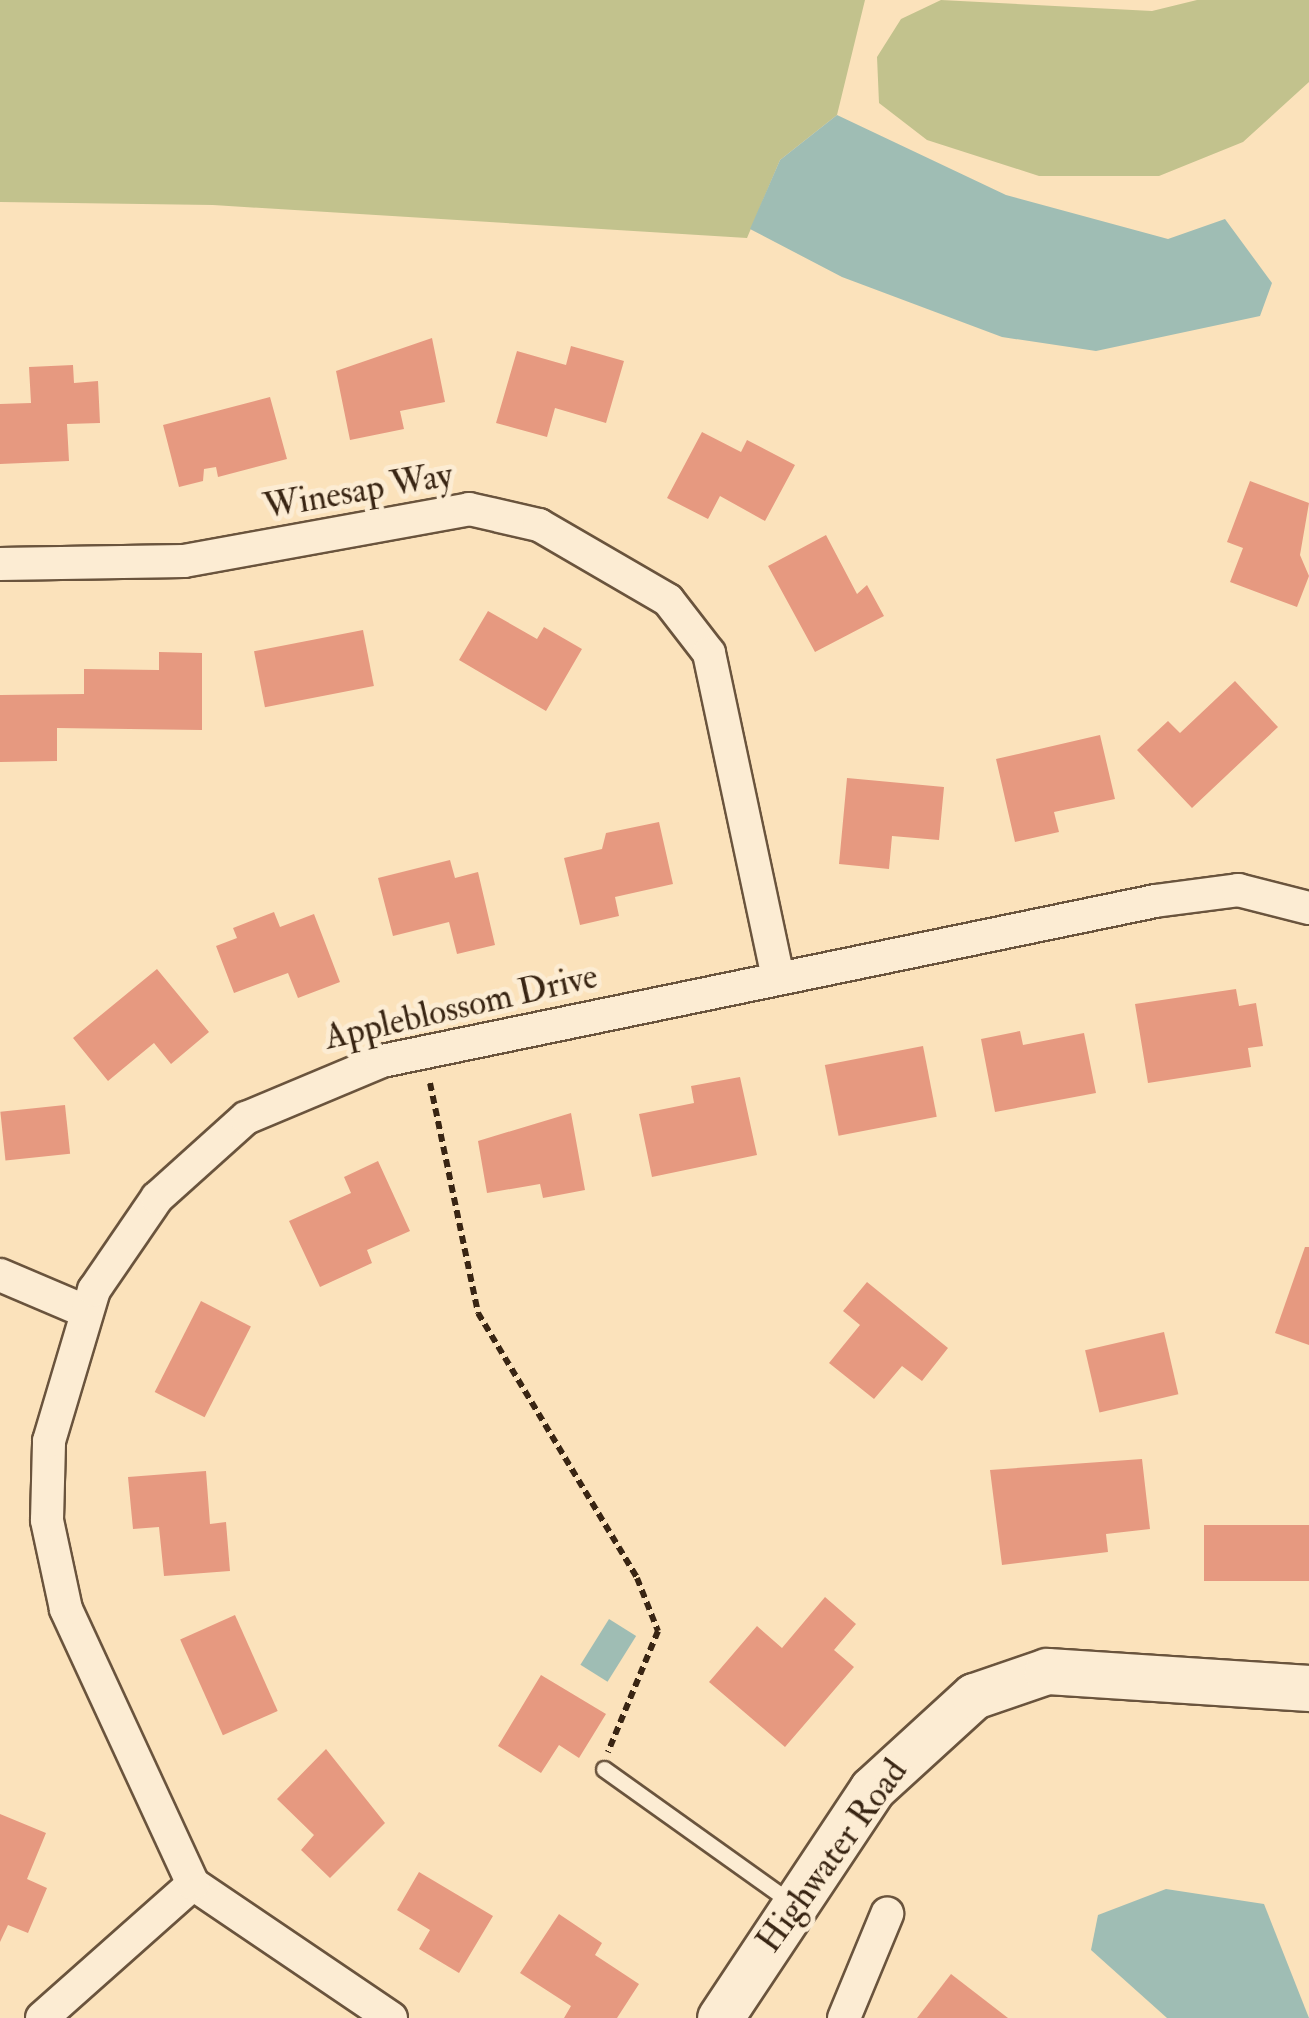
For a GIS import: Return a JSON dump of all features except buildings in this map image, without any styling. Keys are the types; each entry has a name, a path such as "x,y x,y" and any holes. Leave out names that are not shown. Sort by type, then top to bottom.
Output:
{"street":[{"name":"Winesap Way","path":"0,564 184,561 469,509 539,525 668,600 709,653 778,978"},
{"name":"Appleblossom Drive","path":"194,1884 66,1609 48,1520 49,1441 85,1311 157,1198 246,1118 338,1074 424,1052 1206,892 1306,896"},
{"path":"0,1275 85,1311"},
{"name":"Highwater Road","path":"720,2018 794,1904 921,1735 998,1686 1047,1671 1309,1688"},
{"path":"42,2018 194,1884 390,2018"},
{"path":"844,2018 887,1914"}],"lane":[{"path":"604,1769 794,1904"}],"path":[{"path":"424,1052 478,1313 638,1578 658,1630 621,1703 604,1769"}],"green space":[{"path":"0,0 865,0 837,115 780,160 747,238 213,205 0,202"},
{"path":"941,0 1152,11 1197,0 1309,0 1309,82 1243,142 1159,176 1039,176 927,140 879,103 877,57 901,19"}],"water":[{"path":"837,115 1006,195 1168,239 1225,219 1272,283 1260,316 1096,351 1002,337 842,277 750,229 780,160"},
{"path":"609,1619 636,1636 608,1682 580,1665"},
{"path":"1166,1889 1264,1904 1309,2018 1167,2018 1091,1950 1098,1915"}]}
